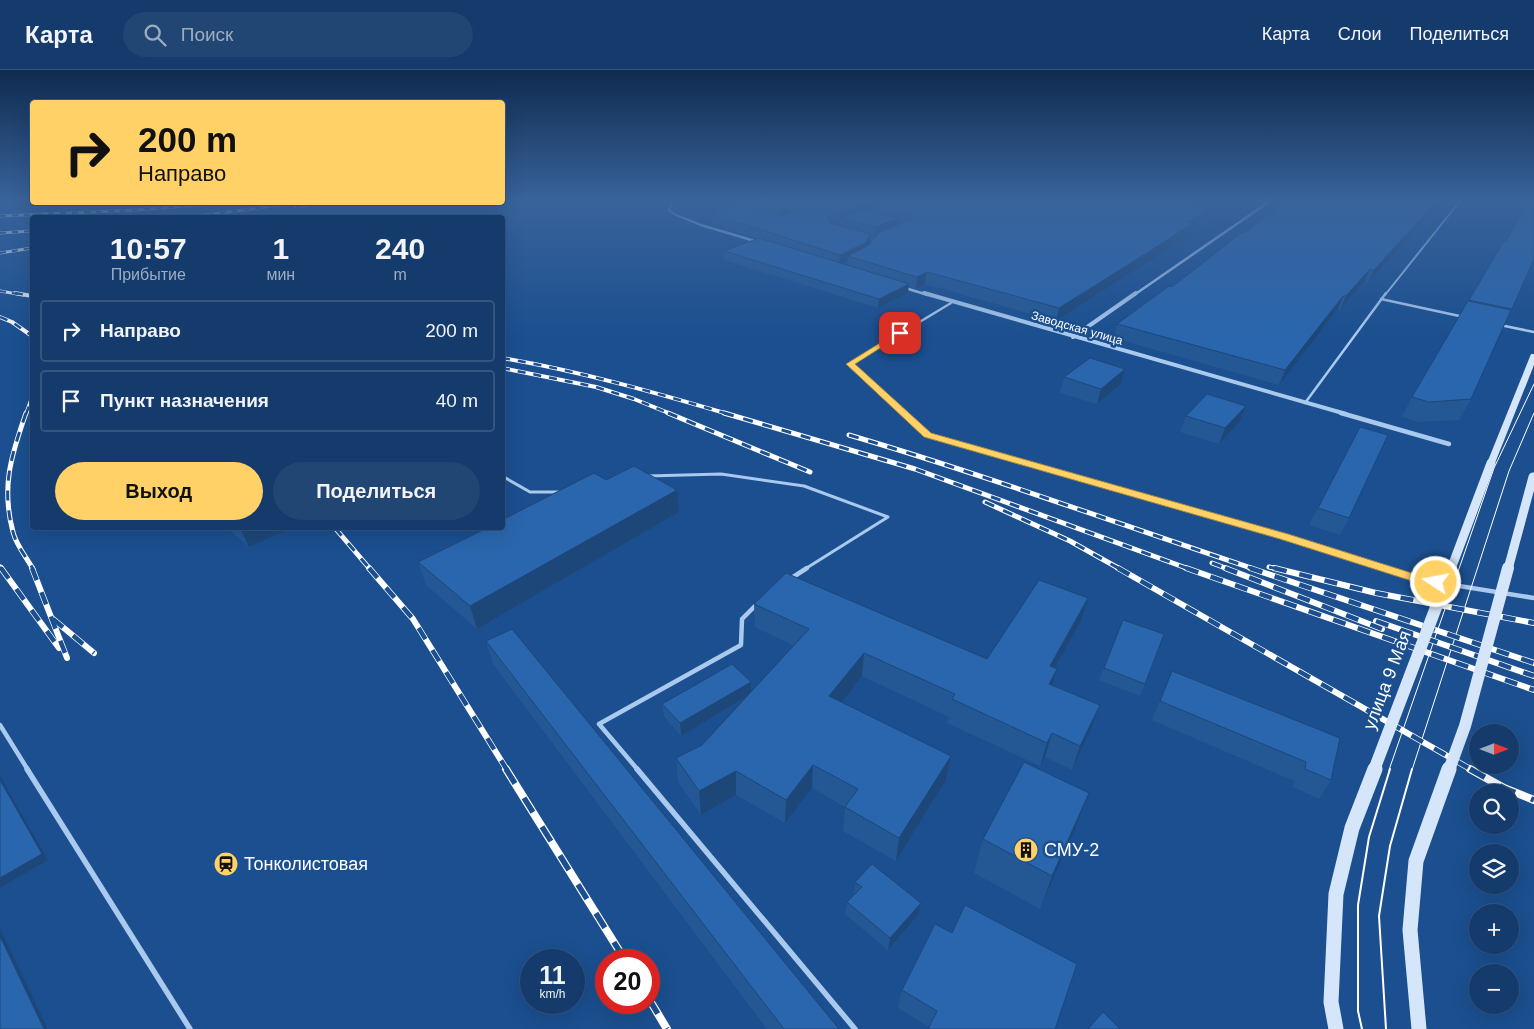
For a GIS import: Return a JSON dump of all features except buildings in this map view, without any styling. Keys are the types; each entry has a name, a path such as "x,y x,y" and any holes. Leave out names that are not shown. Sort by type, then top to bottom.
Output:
{"main road":[{"name":"улица 9 Мая","path":"1336,1029 1331,1002 1336,894 1352,828 1491,463 1534,356"},
{"path":"1419,1029 1410,930 1416,861 1465,726 1534,475"}],"street":[{"path":"1073,337 1205,246"},
{"name":"Заводская улица","path":"896,286 1449,444"}],"lane":[{"path":"1305,403 1381,299 1424,246"},
{"path":"1381,299 1465,317"},
{"path":"951,303 850,364 927,435 1284,536 1416,578 1534,598"},
{"path":"1493,324 1534,332"},
{"path":"642,477 721,474 804,486 888,518 787,580"},
{"path":"505,478 530,492 562,492 572,490"},
{"path":"763,598 742,619 741,645 599,724 855,1029"},
{"path":"0,725 190,1029"}],"tram line":[{"path":"1389,770 1494,468 1534,384"},
{"path":"1412,770 1509,471 1534,413"},
{"path":"1362,1029 1358,1011 1358,905 1369,837 1390,769"},
{"path":"1386,1029 1379,916 1390,846 1412,769"}],"railway":[{"path":"0,253 30,248"},
{"path":"0,291 23,295"},
{"path":"15,293 30,296"},
{"path":"0,317 12,322 30,335"},
{"path":"505,359 588,376 728,414"},
{"path":"505,369 596,387 634,399 671,414"},
{"path":"26,414 30,403"},
{"path":"26,413 9,472 8,500 9,516 14,537 33,569"},
{"path":"668,413 810,472"},
{"path":"724,413 915,469 1189,569"},
{"path":"849,435 1001,483 1254,569"},
{"path":"985,502 1070,541 1120,569"},
{"path":"337,530 370,569"},
{"path":"1212,563 1228,569"},
{"path":"1269,567 1274,568"},
{"path":"1,568 59,648"},
{"path":"32,568 67,658"},
{"path":"369,568 413,619 507,770"},
{"path":"1118,568 1469,768"},
{"path":"1186,568 1534,690"},
{"path":"1225,568 1382,629"},
{"path":"1250,568 1534,663"},
{"path":"1274,568 1279,569"},
{"path":"1274,568 1376,593 1534,623"},
{"path":"53,619 94,653"},
{"path":"1376,621 1534,676"},
{"path":"506,769 618,949"},
{"path":"1479,774 1504,788 1534,800"},
{"path":"658,1014 667,1029"}],"place":[{"name":"СМУ-2","path":"1026,850"},
{"name":"Тонколистовая","path":"226,864"}],"route":[{"path":"900,333 850,364 927,435 1284,536 1416,578 1436,582"}]}
